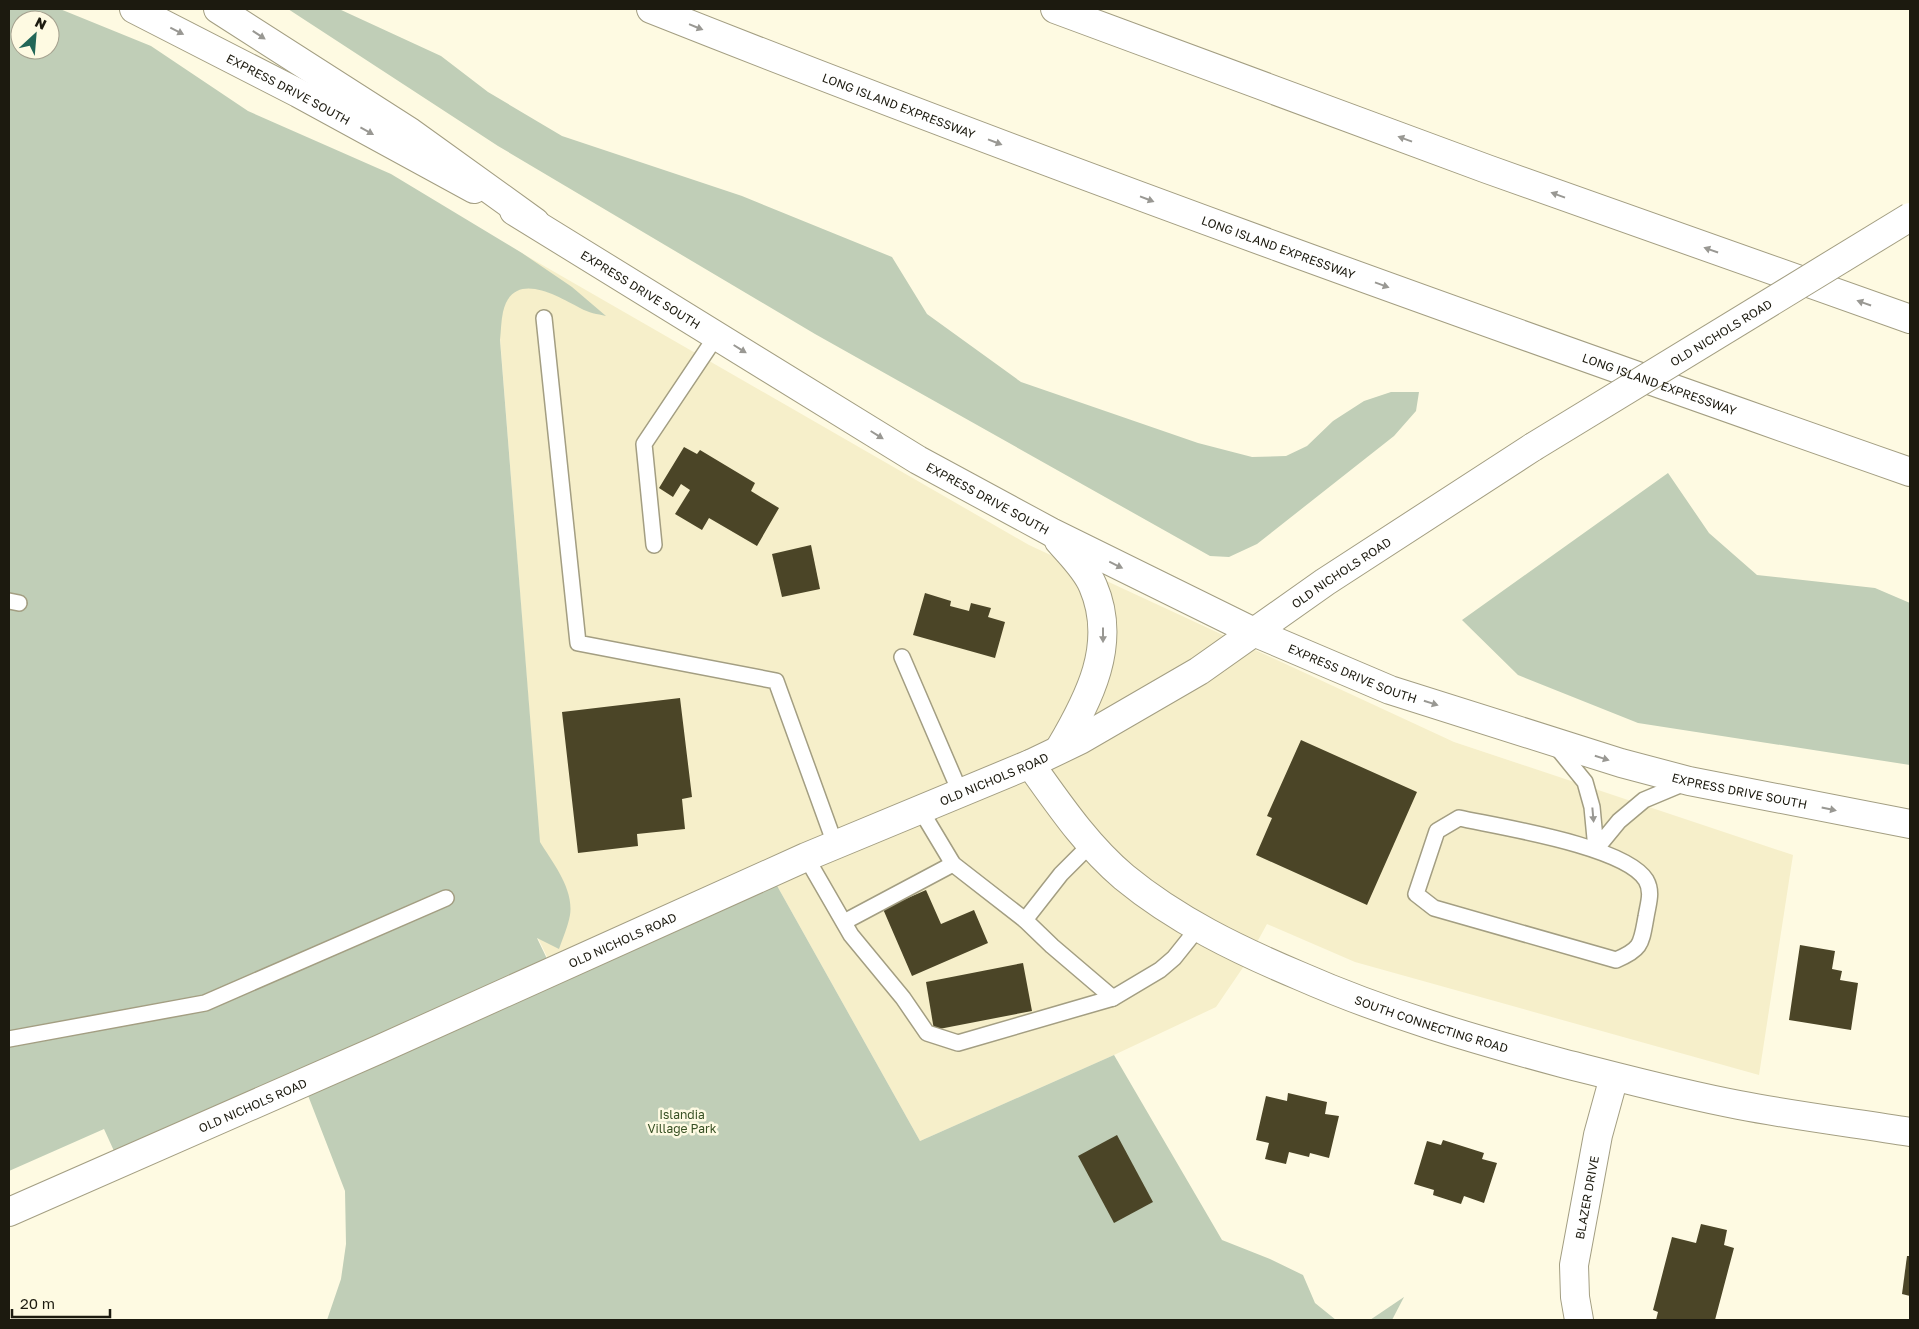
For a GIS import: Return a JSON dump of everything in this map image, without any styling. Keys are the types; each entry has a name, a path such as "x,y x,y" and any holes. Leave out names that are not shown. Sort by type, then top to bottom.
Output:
{"main road":[{"name":"EXPRESS DRIVE SOUTH","path":"134,9 298,93 535,222 918,460 1051,532 1256,633 1390,690 1554,743 1689,781 1910,824"},
{"path":"218,9 410,132 535,222"},
{"name":"LONG ISLAND EXPRESSWAY","path":"651,9 788,63 1237,233 1910,472"},
{"path":"1055,9 1532,186 1910,319"},
{"name":"OLD NICHOLS ROAD","path":"9,1212 371,1053 835,844 1030,764 1138,708 1199,671 1256,633 1325,582 1533,447 1910,217"},
{"path":"1051,532 1080,565 1093,586 1103,628 1103,646 1095,680 1078,717 1060,748"},
{"name":"SOUTH CONNECTING ROAD","path":"1030,764 1091,844 1124,877 1198,928 1247,953 1342,994 1417,1021 1676,1093 1743,1106 1910,1132"},
{"name":"BLAZER DRIVE","path":"1579,1320 1575,1297 1574,1265 1598,1135 1614,1077"}],"lane":[{"path":"544,318 578,643 776,681 835,844"},
{"path":"654,545 644,444 716,335"},
{"path":"902,657 960,792"},
{"path":"1554,743 1586,782 1592,808 1596,849"},
{"path":"1596,849 1619,820 1644,800 1689,781"},
{"path":"920,809 953,864 1025,920 1052,946 1113,998"},
{"path":"1459,818 1596,849 1618,858 1645,879 1651,892 1641,941 1634,952 1616,960 1434,908 1416,894 1437,831 1459,818"},
{"path":"1025,920 1061,874 1091,844"},
{"path":"806,857 851,935 903,998 927,1033 958,1042 1113,998 1160,970 1174,958 1198,928"},
{"path":"844,922 953,864"},
{"path":"9,1038 206,1004 446,898"}],"shaded area":[{"path":"492,236 1029,545 1454,742 1793,855 1759,1075 1355,962 1267,924 1244,966 1216,1007 1114,1055 920,1141 766,866 550,963 478,814 541,861"}],"green space":[{"name":"Islandia Village Park","path":"9,9 60,9 151,46 248,111 391,174 522,253 572,287 606,316 587,311 537,289 526,289 516,292 508,299 501,322 500,340 540,842 566,886 570,905 569,919 559,949 537,938 549,963 766,866 920,1141 1114,1055 1222,1240 1270,1259 1303,1275 1315,1303 1336,1320 327,1320 341,1279 346,1244 345,1191 302,1080 119,1162 104,1129 9,1171"},
{"path":"288,9 339,9 441,56 488,92 562,136 742,196 892,257 927,314 1021,382 1198,443 1252,457 1286,456 1307,446 1333,421 1364,401 1391,392 1419,392 1416,411 1394,436 1257,544 1229,557 1210,556 815,334 498,146"},
{"path":"1668,473 1709,533 1757,575 1875,588 1910,603 1910,765 1638,723 1518,675 1462,620"},
{"path":"1404,1297 1392,1320 1370,1320"}],"building":[{"path":"684,447 697,454 700,450 755,483 751,491 779,508 757,546 709,518 702,530 675,514 690,490 681,484 673,497 659,488"},
{"path":"811,545 820,589 782,597 772,554"},
{"path":"925,593 951,601 950,606 969,611 971,603 991,608 988,617 1005,622 995,658 913,635"},
{"path":"680,698 692,797 682,799 685,829 637,834 638,846 578,853 562,712"},
{"path":"1301,740 1417,792 1367,905 1256,855 1272,818 1267,816"},
{"path":"926,890 941,924 974,910 988,943 912,976 883,909"},
{"path":"1800,945 1835,951 1832,969 1842,971 1840,980 1858,983 1851,1030 1789,1020"},
{"path":"1023,963 1032,1011 934,1030 926,982"},
{"path":"1288,1093 1327,1102 1325,1114 1339,1116 1329,1158 1310,1153 1309,1157 1289,1152 1286,1164 1265,1159 1269,1143 1256,1140 1266,1096 1287,1101"},
{"path":"1117,1135 1153,1202 1114,1223 1078,1156"},
{"path":"1443,1140 1484,1153 1482,1159 1497,1163 1484,1203 1464,1196 1461,1204 1433,1195 1434,1190 1414,1184 1427,1141 1441,1145"},
{"path":"1701,1224 1727,1230 1724,1245 1734,1248 1715,1320 1656,1320 1658,1312 1653,1310 1672,1237 1696,1243"},
{"path":"1907,1256 1910,1256 1910,1296 1902,1294"}]}
